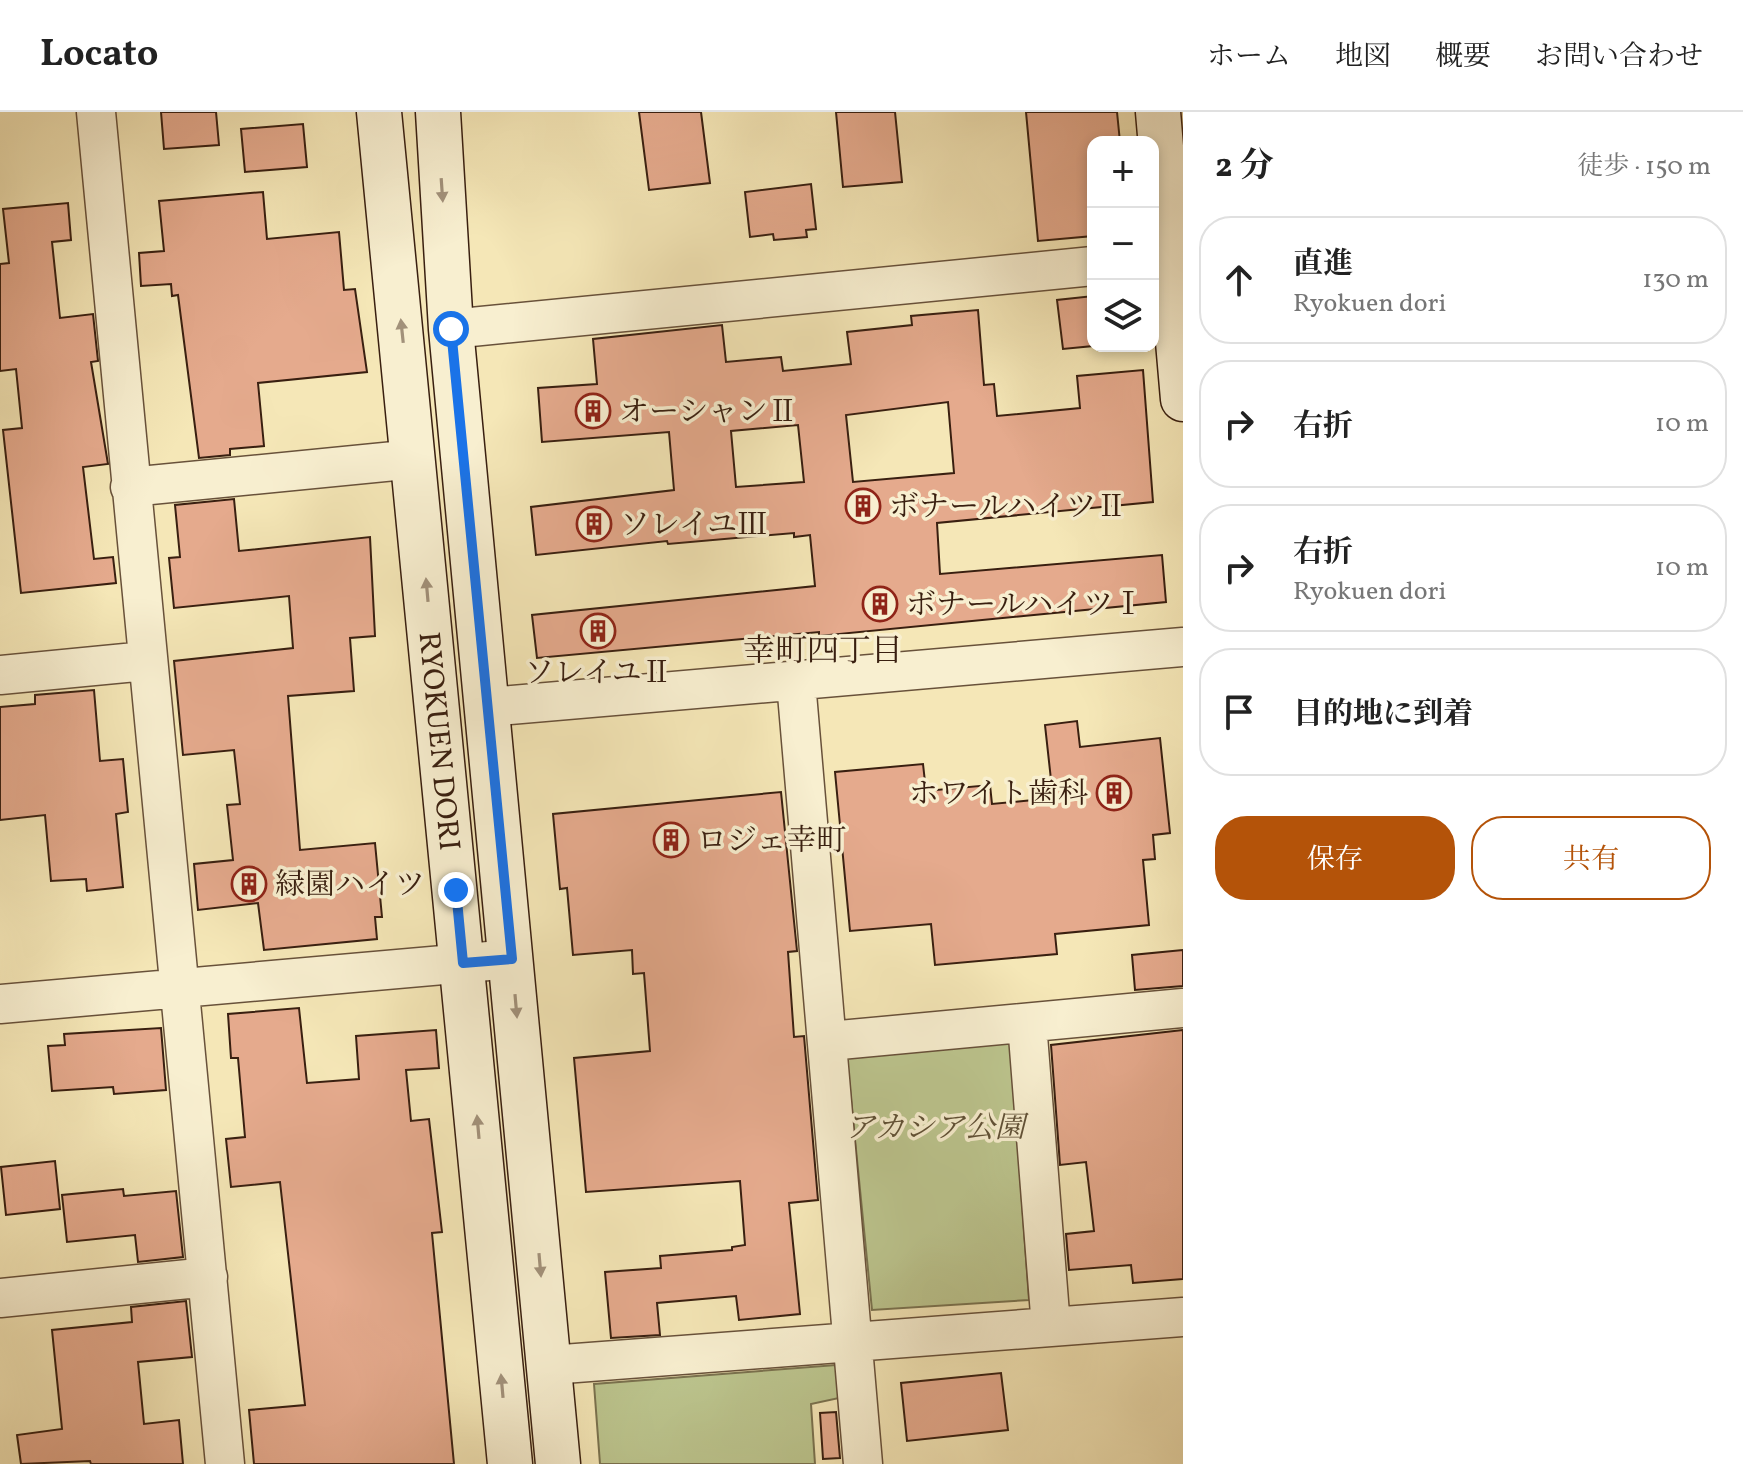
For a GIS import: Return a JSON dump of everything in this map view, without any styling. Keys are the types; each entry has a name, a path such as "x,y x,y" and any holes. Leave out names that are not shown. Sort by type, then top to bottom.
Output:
{"street":[{"path":"96,112 146,661 182,987 225,1464"},
{"name":"RYOKUEN DORI","path":"379,112 510,1464"},
{"name":"RYOKUEN DORI","path":"438,112 451,329 558,1464"},
{"path":"1158,112 1183,399"},
{"path":"451,329 1087,267"},
{"path":"130,487 415,459"},
{"path":"488,707 1183,647"},
{"path":"0,675 146,661"},
{"path":"796,682 863,1464"},
{"path":"0,1004 512,959"},
{"path":"829,1041 1183,1008"},
{"path":"1027,1023 1051,1327"},
{"path":"0,1298 208,1277"},
{"path":"550,1365 1183,1317"}],"green space":[{"name":"アカシア公園","path":"1010,1035 1029,1300 872,1310 846,1049"},
{"path":"836,1365 839,1398 811,1404 815,1464 600,1464 594,1384"}],"building":[{"path":"161,112 216,112 219,145 164,149"},
{"path":"639,112 701,112 710,183 649,190"},
{"path":"836,112 895,112 902,182 843,187"},
{"path":"1026,112 1117,112 1119,136 1087,136 1087,237 1038,241"},
{"path":"303,124 307,167 245,172 241,129"},
{"path":"811,184 816,229 806,230 807,237 774,240 773,234 750,237 745,192"},
{"path":"263,192 267,239 339,232 344,290 355,289 367,372 258,383 264,446 230,449 230,455 199,458 178,295 172,296 171,284 141,286 139,253 164,251 159,201"},
{"path":"68,203 71,240 52,242 60,318 93,314 98,361 91,362 108,464 83,467 94,559 113,557 116,583 21,593 3,430 22,428 16,369 0,371 0,264 9,263 3,209"},
{"path":"1087,297 1087,347 1063,349 1057,300"},
{"path":"978,310 984,385 994,384 997,416 1080,408 1077,376 1143,370 1153,502 937,523 940,574 1162,555 1166,602 819,636 819,632 537,658 532,615 815,586 810,535 794,537 794,533 668,544 667,541 536,555 531,507 674,490 669,432 542,442 538,388 597,384 593,339 722,325 726,362 781,357 783,371 851,364 847,332 912,325 911,316","holes":["948,402 954,473 853,482 846,415","798,425 804,482 736,487 731,431"]},
{"path":"234,499 239,551 370,537 375,636 350,638 354,691 288,696 300,850 375,843 382,917 375,917 377,939 264,950 258,903 198,910 194,864 233,860 227,805 240,804 234,750 183,755 174,661 293,648 289,596 174,608 169,558 180,557 175,505"},
{"path":"94,690 100,761 123,759 128,812 116,814 123,887 87,891 86,879 51,881 45,815 0,820 0,707 35,704 35,695"},
{"path":"1077,721 1080,747 1160,738 1170,833 1153,835 1155,859 1143,860 1149,925 1055,934 1057,954 935,965 931,924 850,931 835,772 923,764 926,791 990,785 992,804 1053,798 1045,725"},
{"path":"781,792 797,951 788,952 794,1037 804,1036 818,1200 789,1203 800,1314 739,1320 736,1296 657,1303 660,1335 611,1338 605,1272 661,1268 660,1256 732,1250 732,1247 745,1245 740,1181 586,1192 574,1058 650,1051 644,973 633,974 632,950 573,955 567,888 560,889 553,814"},
{"path":"1183,950 1183,986 1135,990 1132,955"},
{"path":"299,1008 307,1083 359,1079 356,1036 436,1030 439,1068 406,1070 411,1121 429,1119 442,1232 432,1233 454,1464 254,1464 249,1410 305,1405 280,1182 231,1187 226,1139 245,1137 238,1058 231,1058 228,1014"},
{"path":"161,1028 166,1090 114,1094 113,1087 52,1091 48,1046 65,1045 64,1034"},
{"path":"1183,1030 1183,1279 1133,1283 1131,1265 1069,1270 1066,1234 1094,1231 1086,1162 1060,1165 1051,1045"},
{"path":"55,1161 60,1209 6,1215 1,1167"},
{"path":"123,1189 124,1196 176,1191 183,1257 138,1262 135,1235 67,1242 62,1195"},
{"path":"186,1301 192,1357 138,1362 144,1424 179,1420 183,1464 91,1464 90,1461 21,1464 17,1435 62,1429 52,1330 132,1322 131,1307"},
{"path":"1001,1373 1008,1430 907,1441 901,1383"},
{"path":"836,1412 840,1458 823,1459 820,1413"}],"place":[{"name":"オーシャンⅡ","path":"593,411"},
{"name":"ボナールハイツⅡ","path":"863,506"},
{"name":"ソレイユⅢ","path":"594,524"},
{"name":"ボナールハイツⅠ","path":"880,604"},
{"name":"ソレイユⅡ","path":"598,631"},
{"name":"ホワイト歯科","path":"1114,793"},
{"name":"ロジェ幸町","path":"671,840"},
{"name":"緑園ハイツ","path":"249,884"}],"district":[{"name":"幸町四丁目","path":"823,650"}],"route":[{"path":"451,329 512,959 463,963 456,890"}]}
